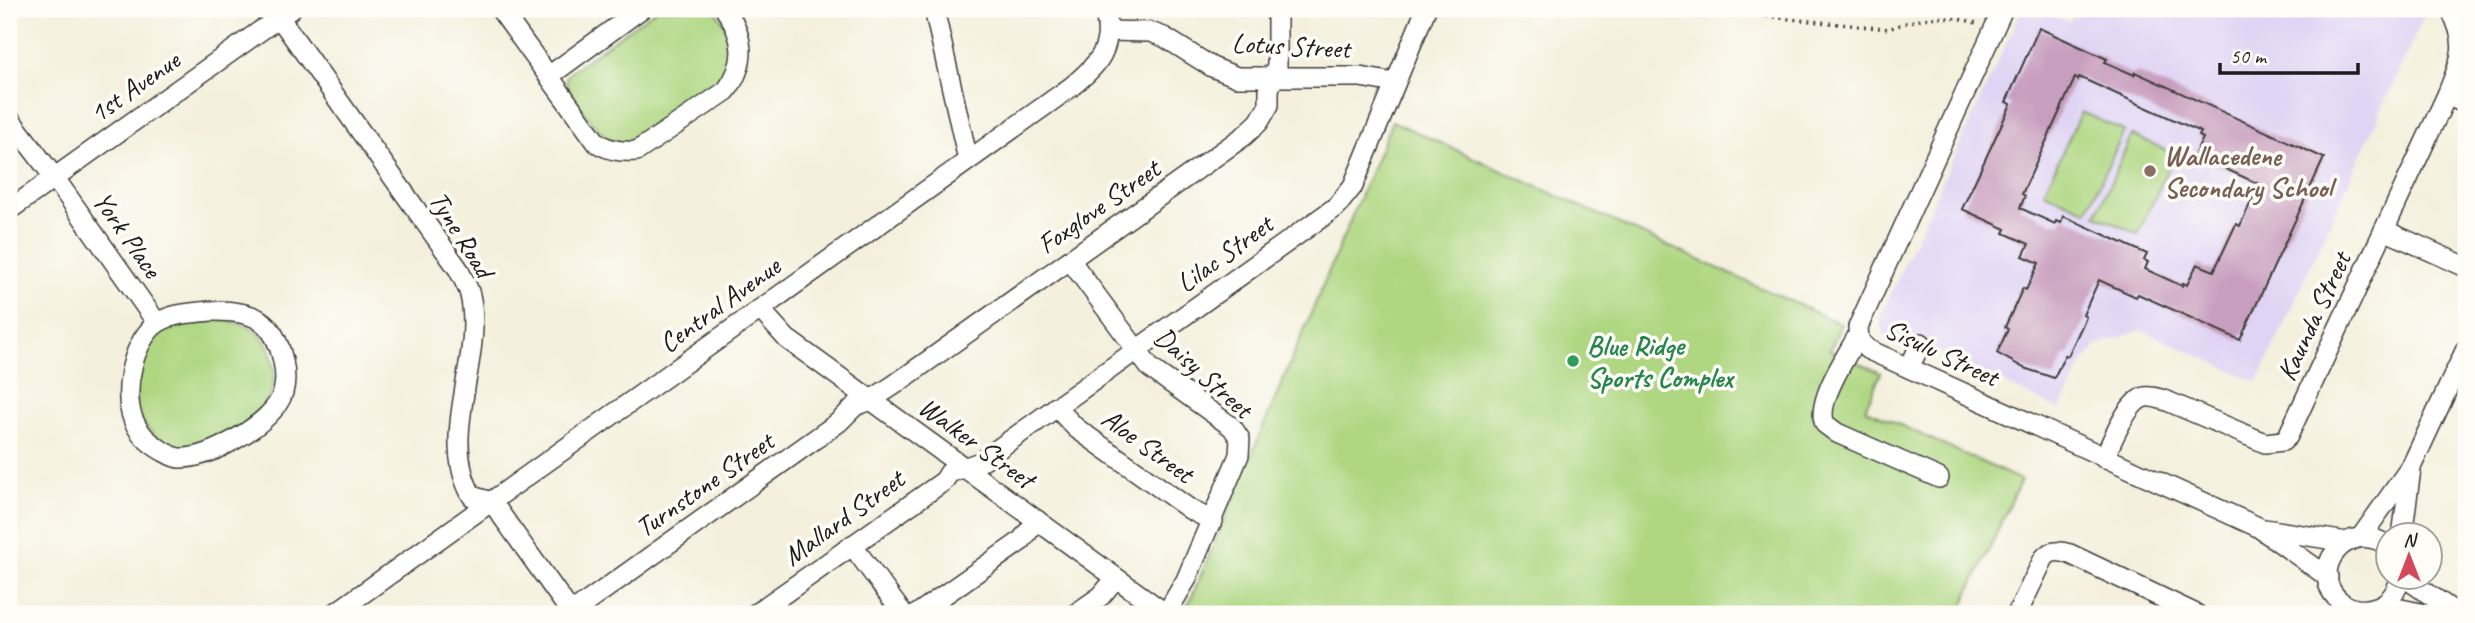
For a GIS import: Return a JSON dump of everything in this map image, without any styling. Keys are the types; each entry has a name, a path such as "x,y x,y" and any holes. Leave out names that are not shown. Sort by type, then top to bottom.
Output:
{"street":[{"path":"500,9 597,143 608,149 624,152 637,151 726,91 735,79 741,44 737,27 725,9"},
{"path":"549,76 642,9"},
{"path":"934,9 968,160"},
{"name":"Foxglove Street","path":"871,400 1252,129 1269,105 1269,90 1277,66 1277,9"},
{"name":"Lilac Street","path":"964,468 980,462 1342,201 1353,186 1426,9"},
{"name":"Sisulu Street","path":"2003,9 1858,327 1858,335 1867,349 2258,527 2328,577"},
{"name":"Kaunda Street","path":"2104,457 2131,405 2145,397 2167,401 2265,443 2283,441 2288,436 2447,95 2463,44 2457,23 2449,9"},
{"name":"1st Avenue","path":"9,210 285,13"},
{"name":"Tyne Road","path":"285,13 458,270 470,293 471,341 461,417 459,457 464,482 472,496 492,502"},
{"name":"Central Avenue","path":"334,614 1086,74 1102,56 1107,20"},
{"name":"Lotus Street","path":"1107,20 1164,37 1224,73 1237,77 1360,77 1395,83"},
{"path":"2447,95 2466,104"},
{"name":"York Place","path":"9,118 157,323"},
{"path":"2384,230 2466,267"},
{"name":"Daisy Street","path":"1070,260 1150,368 1237,433 1240,450 1213,520 1186,580 1166,614"},
{"name":"Walker Street","path":"760,309 787,339 1166,614"},
{"name":"York Place","path":"210,311 231,311 261,319 279,342 285,368 285,386 279,402 250,429 220,449 200,457 176,459 154,446 133,421 128,383 142,338 157,323 170,316 210,311"},
{"path":"1858,335 1825,398 1822,413 1825,424 1837,433 1939,478"},
{"path":"1909,368 1921,343"},
{"path":"2425,614 2334,605 2328,577 2332,557 2354,540 2412,465 2466,349"},
{"name":"Turnstone Street","path":"571,614 839,422 855,406 871,400"},
{"name":"Aloe Street","path":"1056,407 1087,436 1191,510 1213,520"},
{"path":"2404,522 2412,465"},
{"name":"Mallard Street","path":"755,614 944,481 949,473 964,468"},
{"path":"492,502 571,614"},
{"path":"918,614 1021,541 1037,520"},
{"name":"Sisulu Street","path":"2258,527 2354,540 2374,539"},
{"path":"852,545 903,614"},
{"path":"2017,614 2044,558 2056,551 2070,554 2196,614"},
{"path":"1075,614 1101,596 1116,578"},
{"path":"2372,609 2395,592"},
{"path":"2426,592 2458,614"}],"path":[{"path":"1704,9 1889,29 1911,19 1935,16 1972,22 1994,30"}],"shaded area":[{"name":"Wallacedene Secondary School","path":"2022,9 2039,9 2069,22 2076,9 2427,9 2258,382 2141,330 2097,345 2083,363 2060,410 1913,339 1898,343 1885,337 1879,319"}],"green space":[{"path":"657,9 714,9 730,37 730,65 719,85 659,128 635,141 619,143 598,130 571,93 566,78 571,71"},
{"path":"2081,112 2124,131 2087,211 2044,192"},
{"name":"Blue Ridge Sports Complex","path":"1392,121 1841,324 1830,350 1881,373 1865,409 2021,480 1959,614 1181,614 1190,601"},
{"path":"2132,135 2175,154 2138,234 2096,215"},
{"path":"221,320 248,326 260,335 271,354 273,387 264,406 235,432 217,443 174,450 148,429 137,408 137,383 148,345 152,334 175,324"}],"building":[{"path":"2039,28 2107,59 2105,62 2134,75 2135,72 2324,158 2240,340 2138,294 2136,297 2099,280 2083,315 2086,317 2068,356 2065,355 2054,378 2024,368 1997,353 2008,329 2005,327 2023,288 2026,290 2039,263 2023,256 2029,244 2004,233 2006,229 1962,209 2011,104 2006,102","holes":["2079,77 2201,132 2199,136 2203,138 2195,155 2259,184 2240,226 2236,224 2214,271 2197,264 2187,285 2183,283 2182,286 2145,269 2148,262 2144,260 2147,254 2063,216 2061,223 2056,221 2055,224 2020,208 2025,196 2022,194 2075,78 2078,80"]}],"place":[{"name":"Wallacedene Secondary School","path":"2150,171"},
{"name":"Blue Ridge Sports Complex","path":"1573,361"}]}
